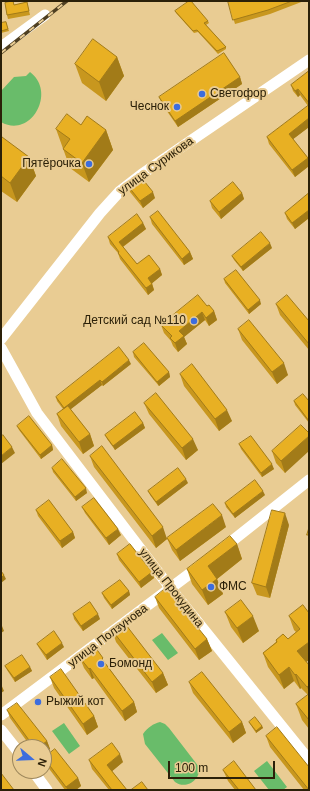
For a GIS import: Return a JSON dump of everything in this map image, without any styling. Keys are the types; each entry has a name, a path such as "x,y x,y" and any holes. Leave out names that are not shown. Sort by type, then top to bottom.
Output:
{"street":[{"path":"1,47 45,15"},
{"name":"улица Сурикова","path":"1,339 100,213 120,191 149,169 309,60"},
{"name":"улица Прокудина","path":"1,348 37,413 171,589 309,760"},
{"name":"улица Ползунова","path":"1,715 171,589 309,480"},
{"path":"1,730 12,744"},
{"path":"39,779 47,790"}],"green space":[{"path":"30,72 38,81 41,91 41,101 37,111 30,119 22,124 12,126 1,122 1,91 14,77 26,76"},
{"path":"162,633 178,653 168,660 152,640"},
{"path":"160,722 169,728 199,767 198,776 195,780 188,784 184,785 175,782 145,744 143,734 151,726"},
{"path":"64,723 80,746 69,754 52,731"},
{"path":"267,761 287,787 283,790 269,790 254,771"}],"building":[{"path":"13,1 14,5 27,2 29,11 7,15 5,3"},
{"path":"191,1 208,21 204,23 226,47 217,51 197,30 193,31 175,11"},
{"path":"228,1 292,1 268,10 233,20"},
{"path":"6,22 8,29 1,31 1,23"},
{"path":"93,39 117,57 99,82 75,64"},
{"name":"Светофор","path":"224,53 240,77 175,121 159,97"},
{"path":"309,71 309,103 298,89 295,91 291,85"},
{"path":"309,105 309,118 289,134 308,158 292,170 267,137"},
{"path":"67,114 81,125 87,116 106,130 82,163 63,149 70,139 56,129"},
{"path":"2,137 29,157 10,183 1,176"},
{"path":"140,176 153,192 140,201 128,186"},
{"path":"233,182 242,193 219,212 210,201"},
{"path":"309,193 309,210 292,223 285,213"},
{"path":"158,211 190,252 182,259 150,217"},
{"path":"137,214 143,223 119,242 137,264 149,255 160,269 148,278 152,284 146,288 118,253 119,252 108,237"},
{"path":"261,232 270,243 241,267 232,256"},
{"path":"236,270 260,300 248,310 224,279"},
{"path":"198,295 207,306 209,305 214,311 206,318 202,312 179,331 184,336 175,343 170,338 172,336 161,325"},
{"path":"287,295 309,321 309,344 276,304"},
{"path":"249,320 284,363 272,372 238,329"},
{"path":"144,343 169,372 157,382 133,352"},
{"path":"119,347 129,360 102,382 100,380 64,408 56,397"},
{"path":"192,364 227,410 215,419 180,374"},
{"path":"156,393 193,439 182,448 144,403"},
{"path":"303,394 309,401 309,421 294,401"},
{"path":"68,406 90,434 79,442 57,414"},
{"path":"135,412 143,423 113,446 105,435"},
{"path":"29,416 52,445 40,455 17,426"},
{"path":"301,425 309,433 309,436 281,461 272,451"},
{"path":"3,435 12,447 1,456 1,437"},
{"path":"251,436 272,464 261,473 239,444"},
{"path":"102,446 163,527 152,536 90,456"},
{"path":"62,459 86,488 75,497 52,468"},
{"path":"178,468 186,479 156,502 148,491"},
{"path":"255,480 263,491 233,514 225,503"},
{"path":"94,498 118,529 106,538 82,507"},
{"path":"49,500 73,532 60,541 36,510"},
{"path":"213,504 222,515 176,550 167,538"},
{"path":"272,510 285,513 266,587 252,583"},
{"path":"230,536 237,544 208,566 217,579 202,590 187,569"},
{"path":"130,544 152,572 139,582 117,554"},
{"path":"1,571 4,575 1,578"},
{"path":"120,580 129,591 111,605 102,593"},
{"path":"166,588 207,639 195,649 155,597"},
{"path":"241,600 253,616 237,628 225,612"},
{"path":"90,602 98,614 81,626 73,614"},
{"path":"303,605 309,613 309,642 297,651 309,665 309,685 307,687 289,667 279,675 263,653 277,642 276,640 283,634 288,639 300,629 289,616"},
{"path":"123,621 163,673 152,682 112,630"},
{"path":"54,631 62,643 46,655 37,644"},
{"path":"95,647 103,658 102,659 134,702 122,711 90,668 89,669 80,658"},
{"path":"22,655 30,667 14,678 5,666"},
{"path":"61,669 94,716 83,724 50,677"},
{"path":"202,672 242,722 229,732 189,682"},
{"path":"309,694 309,720 296,704"},
{"path":"17,703 45,739 28,739 7,710"},
{"path":"255,717 262,726 256,731 249,722"},
{"path":"277,727 309,767 309,790 266,736"},
{"path":"112,743 120,754 107,765 127,790 112,790 89,760"},
{"path":"55,749 78,778 66,787 52,769 52,751"},
{"path":"234,761 256,790 239,790 223,770"},
{"path":"1,773 14,790 1,790"},
{"path":"142,782 148,790 131,790"}],"railway":[{"path":"1,53 67,1"}],"place":[{"name":"Светофор","path":"202,94"},
{"name":"Чеснок","path":"177,107"},
{"name":"Пятёрочка","path":"89,164"},
{"name":"Детский сад №110","path":"194,321"},
{"name":"ФМС","path":"211,587"},
{"name":"Бомонд","path":"101,664"},
{"name":"Рыжий кот","path":"38,702"}]}
